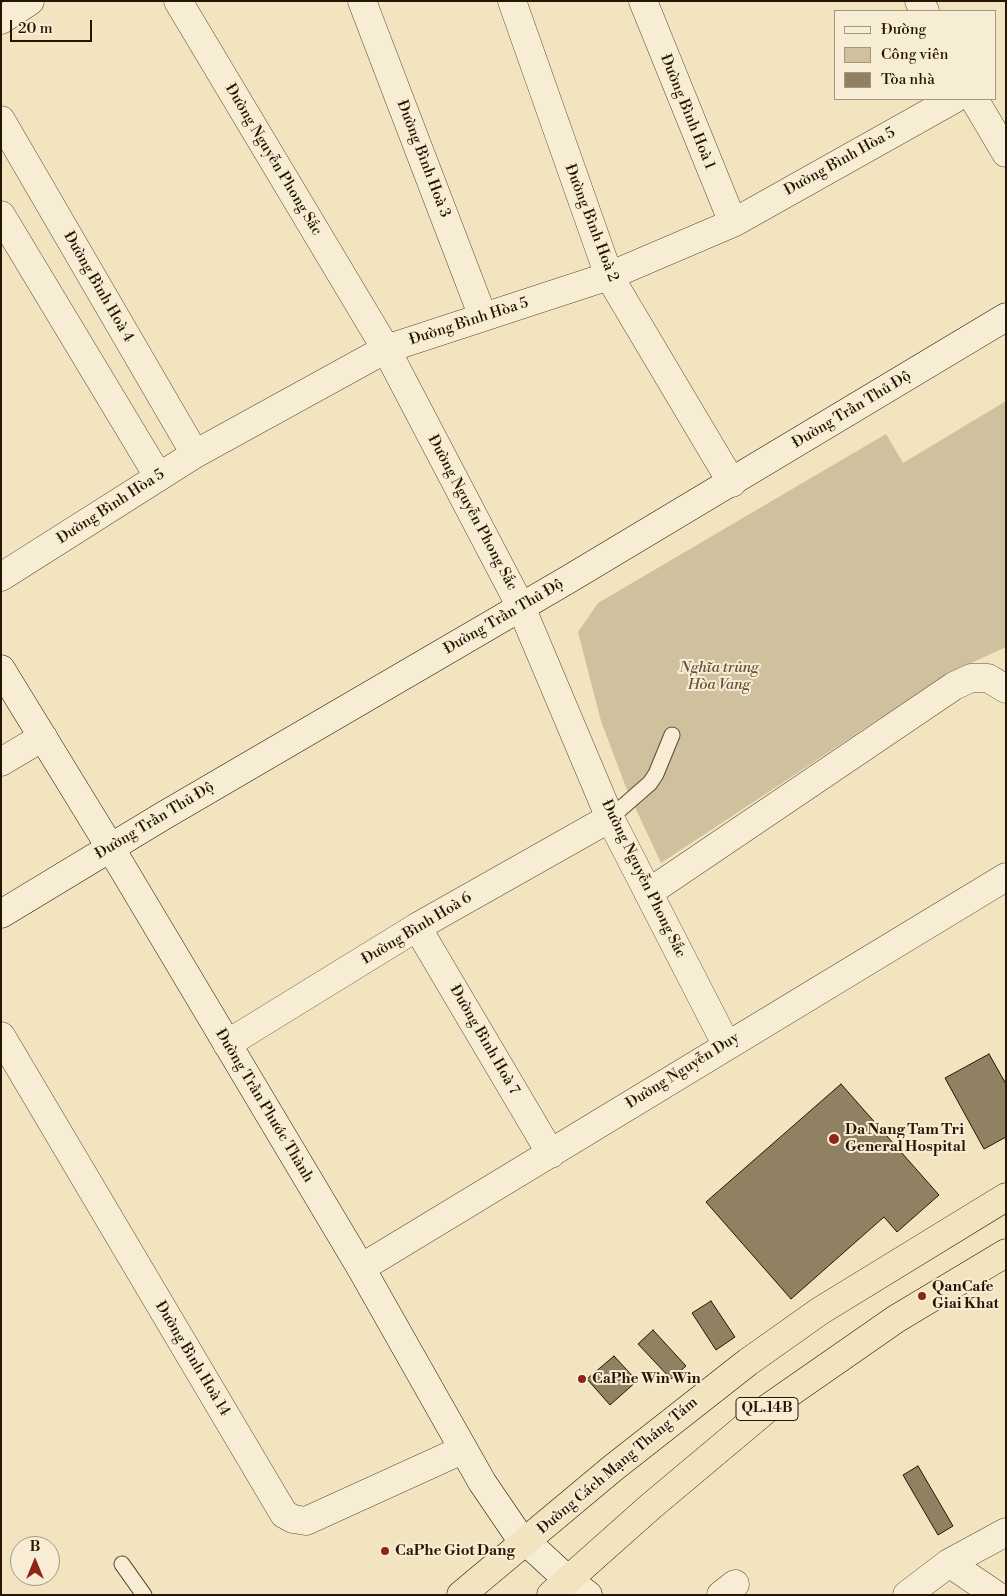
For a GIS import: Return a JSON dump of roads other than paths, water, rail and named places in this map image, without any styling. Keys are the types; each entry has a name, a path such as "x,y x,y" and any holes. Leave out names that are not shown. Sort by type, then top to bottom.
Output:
{"highway":[{"name":"Đường Cách Mạng Tháng Tám","path":"461,1595 621,1462 748,1362 820,1311 1006,1198"},
{"name":"QL.14B","path":"569,1590 650,1507 768,1408 896,1319 1006,1253"}],"street":[{"path":"1,20 30,1"},
{"name":"Đường Nguyễn Phong Sắc","path":"178,1 386,349 521,607 610,818 726,1044"},
{"name":"Đường Bình Hoà 3","path":"362,1 483,317"},
{"name":"Đường Bình Hoà 2","path":"512,1 609,276 732,482"},
{"name":"Đường Bình Hoà 1","path":"643,1 732,223"},
{"name":"Đường Bình Hòa 5","path":"1,577 195,454 386,349 609,276 732,223 952,100"},
{"path":"975,100 1006,153"},
{"name":"Đường Bình Hoà 4","path":"1,120 195,454"},
{"path":"1,215 158,476"},
{"name":"Đường Trần Thủ Độ","path":"1,914 110,847 521,607 1006,317"},
{"name":"Đường Trần Phước Thành","path":"1,669 110,847 361,1268 462,1450 516,1532 528,1541 569,1590"},
{"path":"648,893 954,686 971,678 997,683"},
{"path":"1,762 43,737"},
{"name":"Đường Bình Hoà 6","path":"227,1044 417,927 610,818"},
{"name":"Đường Nguyễn Duy","path":"361,1268 551,1154 726,1044 1006,877"},
{"name":"Đường Bình Hoà 7","path":"417,927 551,1154"},
{"name":"Đường Bình Hoà 14","path":"1,1036 284,1514 293,1520 306,1521 462,1450"},
{"path":"907,1595 949,1563 1006,1532"},
{"path":"949,1563 996,1595"}],"lane":[{"path":"610,818 650,783 656,774 672,735"},
{"path":"122,1564 144,1595"}],"place":[{"name":"Da Nang Tam Tri General Hospital","path":"834,1139"},
{"name":"QanCafe Giai Khat","path":"922,1296"},
{"name":"CaPhe Win Win","path":"582,1379"},
{"name":"CaPhe Giot Dang","path":"385,1551"}],"park label":[{"name":"Nghĩa trủng Hòa Vang","path":"719,676"}]}
